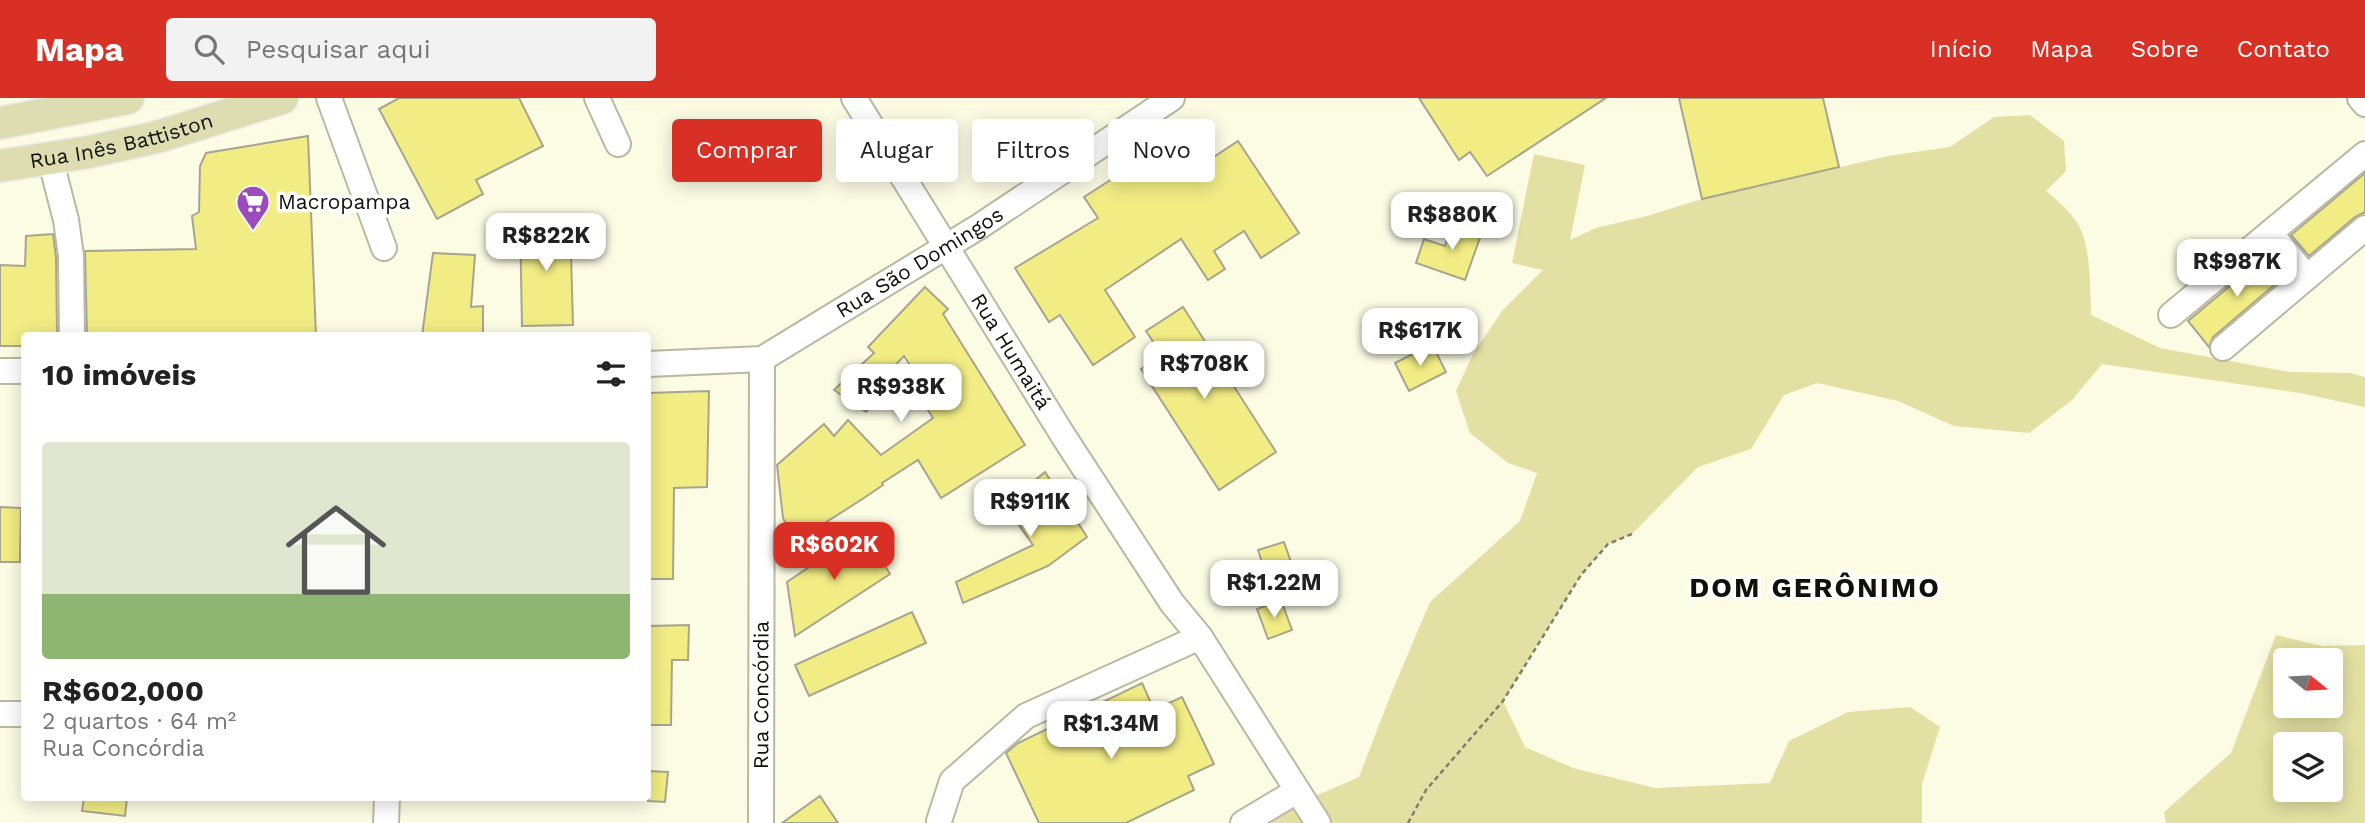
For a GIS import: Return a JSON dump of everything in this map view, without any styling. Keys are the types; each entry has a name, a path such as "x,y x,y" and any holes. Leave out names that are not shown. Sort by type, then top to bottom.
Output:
{"main road":[{"path":"0,123 128,98"},
{"name":"Rua Inês Battiston","path":"0,166 157,137 282,98"}],"street":[{"path":"329,98 384,248"},
{"path":"597,98 618,144"},
{"name":"Rua Humaitá","path":"854,98 1064,437 1172,603 1200,637 1318,823"},
{"name":"Rua São Domingos","path":"651,363 762,359 980,226 1172,98"},
{"path":"2360,98 2365,104"},
{"path":"2171,315 2365,154"},
{"path":"50,158 66,220 71,256 72,332"},
{"path":"2223,348 2365,228"},
{"path":"2270,233 2307,277"},
{"name":"Rua Concórdia","path":"761,823 762,359"},
{"path":"0,371 21,371"},
{"path":"939,821 952,781 1026,716 1200,637"},
{"path":"0,714 21,714"},
{"path":"1244,823 1297,791"},
{"path":"386,823 387,801"}],"path":[{"path":"1408,823 1426,790 1503,701 1581,575 1608,544 1632,534"}],"shaded area":[{"path":"2030,115 2064,141 2066,171 2046,191 2071,214 2082,232 2089,263 2091,315 2160,348 2290,372 2350,373 2365,377 2365,407 2300,393 2102,364 2072,400 2029,433 1954,426 1898,401 1817,383 1784,395 1751,449 1698,467 1632,534 1608,544 1581,575 1503,701 1525,747 1573,768 1655,788 1770,783 1789,741 1848,712 1910,707 1940,727 1922,784 1922,823 1253,823 1359,777 1430,602 1520,521 1537,473 1508,463 1470,433 1456,391 1473,354 1502,311 1543,270 1512,263 1534,154 1585,165 1570,240 1596,228 1702,199 1888,156 1950,147 1994,117"},
{"path":"2276,635 2322,646 2365,645 2365,823 2166,823 2164,812 2231,753"}],"building":[{"path":"399,98 519,98 543,146 476,180 483,194 437,219 379,109"},
{"path":"1419,98 1606,98 1487,176 1470,152 1459,160"},
{"path":"1679,98 1823,98 1839,167 1702,199"},
{"name":"Macropampa","path":"308,136 316,332 87,332 85,251 196,249 192,216 199,212 200,166 206,153"},
{"path":"1238,141 1299,233 1261,258 1244,231 1214,251 1225,269 1208,280 1181,239 1105,290 1135,337 1093,365 1060,315 1049,322 1015,268 1098,218 1084,197 1108,182 1215,182 1215,156"},
{"path":"2365,173 2365,212 2355,217 2309,256 2291,235"},
{"path":"570,219 573,325 522,326 520,221"},
{"path":"1453,222 1482,232 1465,280 1416,263 1424,239 1445,246"},
{"path":"53,234 57,332 21,332 21,346 0,346 0,265 25,266 26,236"},
{"path":"433,253 475,255 471,307 483,306 483,332 423,332"},
{"path":"2268,254 2286,275 2213,337 2209,347 2188,321"},
{"path":"925,287 948,309 943,314 1025,445 941,498 918,460 795,542 783,518 777,465 824,424 834,436 848,420 881,455 933,418 915,390 923,385 904,356 880,381 886,388 866,412 834,390 874,353 868,347"},
{"path":"1183,307 1276,452 1219,490 1141,369 1162,355 1146,331"},
{"path":"1432,344 1446,372 1409,391 1395,363"},
{"path":"709,391 707,487 674,488 673,579 651,579 651,393"},
{"path":"1045,472 1087,537 1048,566 963,603 956,582 1033,545 1005,505"},
{"path":"0,507 21,508 20,562 0,562"},
{"path":"863,531 890,574 795,636 787,582"},
{"path":"1284,542 1297,579 1270,588 1258,550"},
{"path":"1281,600 1292,630 1268,639 1257,609"},
{"path":"912,612 926,643 809,696 795,665"},
{"path":"689,625 688,660 672,660 671,725 651,725 651,626"},
{"path":"1142,683 1154,710 1182,697 1214,764 1188,776 1194,790 1126,823 1039,823 1006,753 1018,743"},
{"path":"651,771 668,772 665,802 648,801 651,801"},
{"path":"820,796 838,823 782,823"},
{"path":"84,801 127,801 125,816 82,811"}],"place":[{"name":"Macropampa","path":"253,232"}],"district":[{"name":"DOM GERÔNIMO","path":"1815,587"}]}
